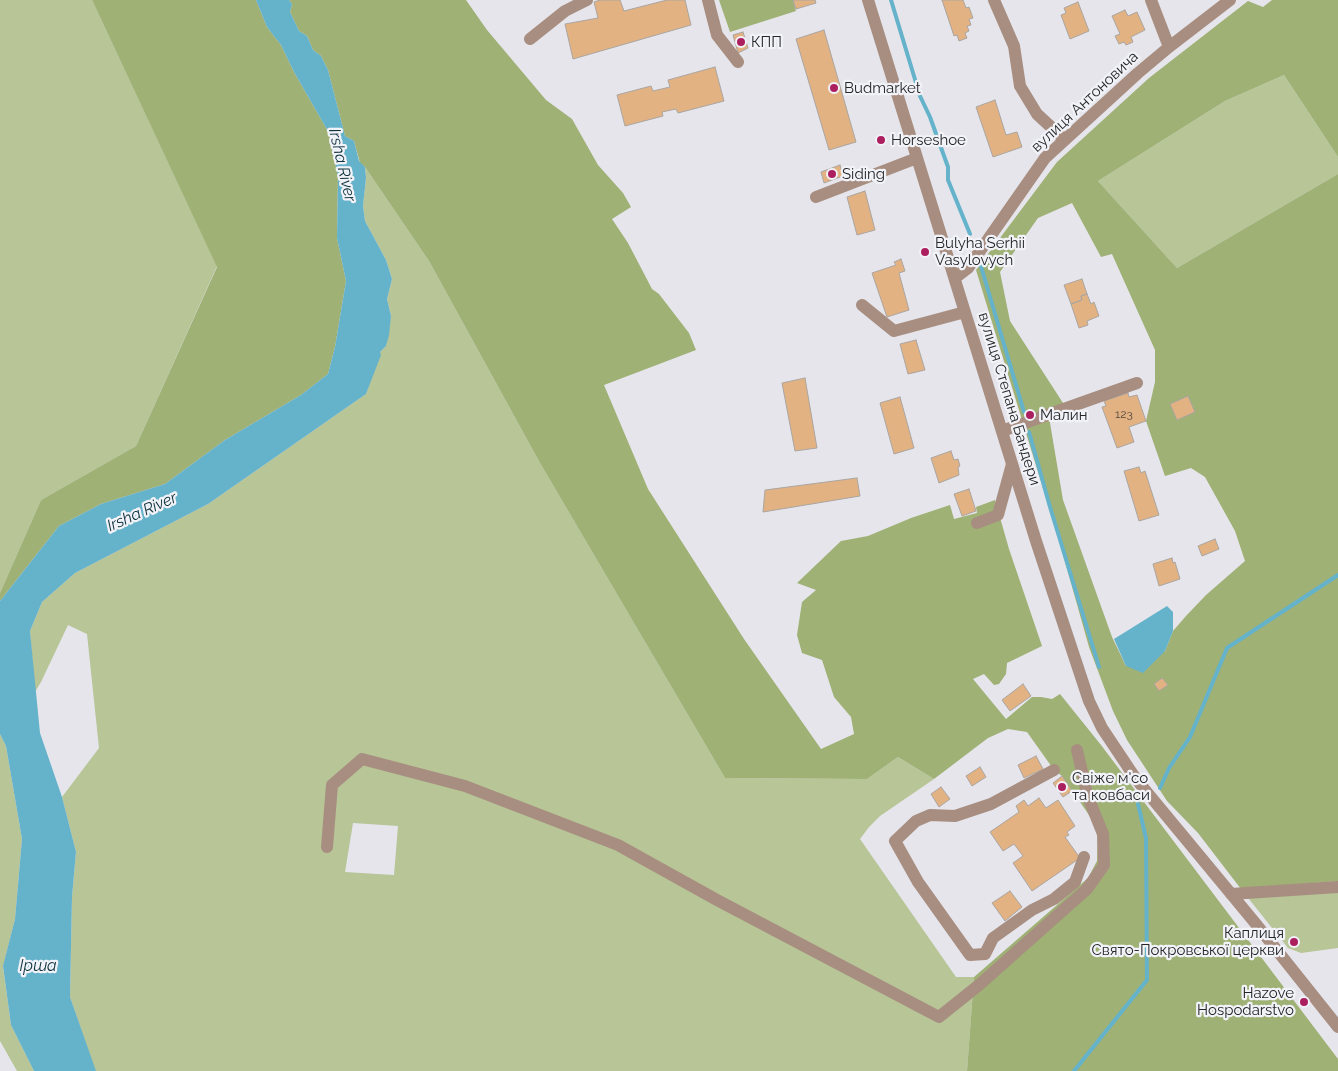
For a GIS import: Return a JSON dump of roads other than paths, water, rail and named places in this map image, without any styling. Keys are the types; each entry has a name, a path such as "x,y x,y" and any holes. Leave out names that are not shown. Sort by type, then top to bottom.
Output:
{"street":[{"path":"530,39 565,11 587,0"},
{"path":"708,0 719,30 738,62"},
{"path":"715,0 719,30"},
{"name":"вулиця Степана Бандери","path":"868,0 1012,464 1089,701 1109,740 1147,794 1231,894 1338,1027"},
{"path":"994,0 1014,46 1020,86 1037,114 1065,140"},
{"path":"1151,0 1169,47"},
{"name":"вулиця Антоновича","path":"955,278 968,268 1046,158 1169,47 1230,0"},
{"path":"816,197 917,158"},
{"path":"862,305 894,331 965,312"},
{"path":"1002,431 1137,384"},
{"path":"977,523 998,515 1012,464"},
{"path":"327,847 332,785 362,759 465,786 618,845 717,900 939,1017 979,985 1087,889 1104,864 1103,834 1088,797 1077,750"},
{"path":"1054,770 991,804 954,816 930,815 916,821 895,841 918,882 970,955 986,954 993,938 1032,910 1054,899 1075,882 1084,857"},
{"path":"1231,894 1338,887"}],"water":[{"name":"Ірша","path":"256,0 289,0 292,4 290,12 299,31 307,36 313,50 321,56 328,70 345,136 354,141 359,161 365,167 366,178 363,206 365,221 386,260 392,279 387,299 391,316 389,335 386,346 380,352 381,355 366,394 208,504 75,573 42,602 30,631 40,733 62,797 76,852 72,897 70,997 96,1071 34,1071 11,1025 3,966 15,919 22,839 6,746 0,734 0,601 59,526 101,504 165,484 225,440 301,395 328,374 335,347 346,281 337,238 338,177 329,133 294,72 281,45 267,27"},
{"path":"1167,606 1173,612 1173,631 1165,651 1143,673 1126,666 1114,639"}],"waterway":[{"path":"891,0 920,96 930,117 948,167 948,180 970,234"},
{"path":"980,263 1024,412"},
{"path":"1029,432 1099,667"},
{"path":"1160,788 1169,768 1190,737 1227,648 1338,575"},
{"path":"1074,1071 1147,980 1146,838 1138,804"}],"place":[{"name":"КПП","path":"741,42"},
{"name":"Budmarket","path":"834,88"},
{"name":"Horseshoe","path":"881,140"},
{"name":"Siding","path":"832,174"},
{"name":"Bulyha Serhii Vasylovych","path":"925,252"},
{"name":"Малин","path":"1030,415"},
{"name":"Свіже м'со та ковбаси","path":"1062,787"},
{"name":"Каплиця Свято-Покровської церкви","path":"1294,942"},
{"name":"Hazove Hospodarstvo","path":"1304,1002"}],"water label":[{"name":"Irsha River","path":"342,165"},
{"name":"Irsha River","path":"142,512"}]}
